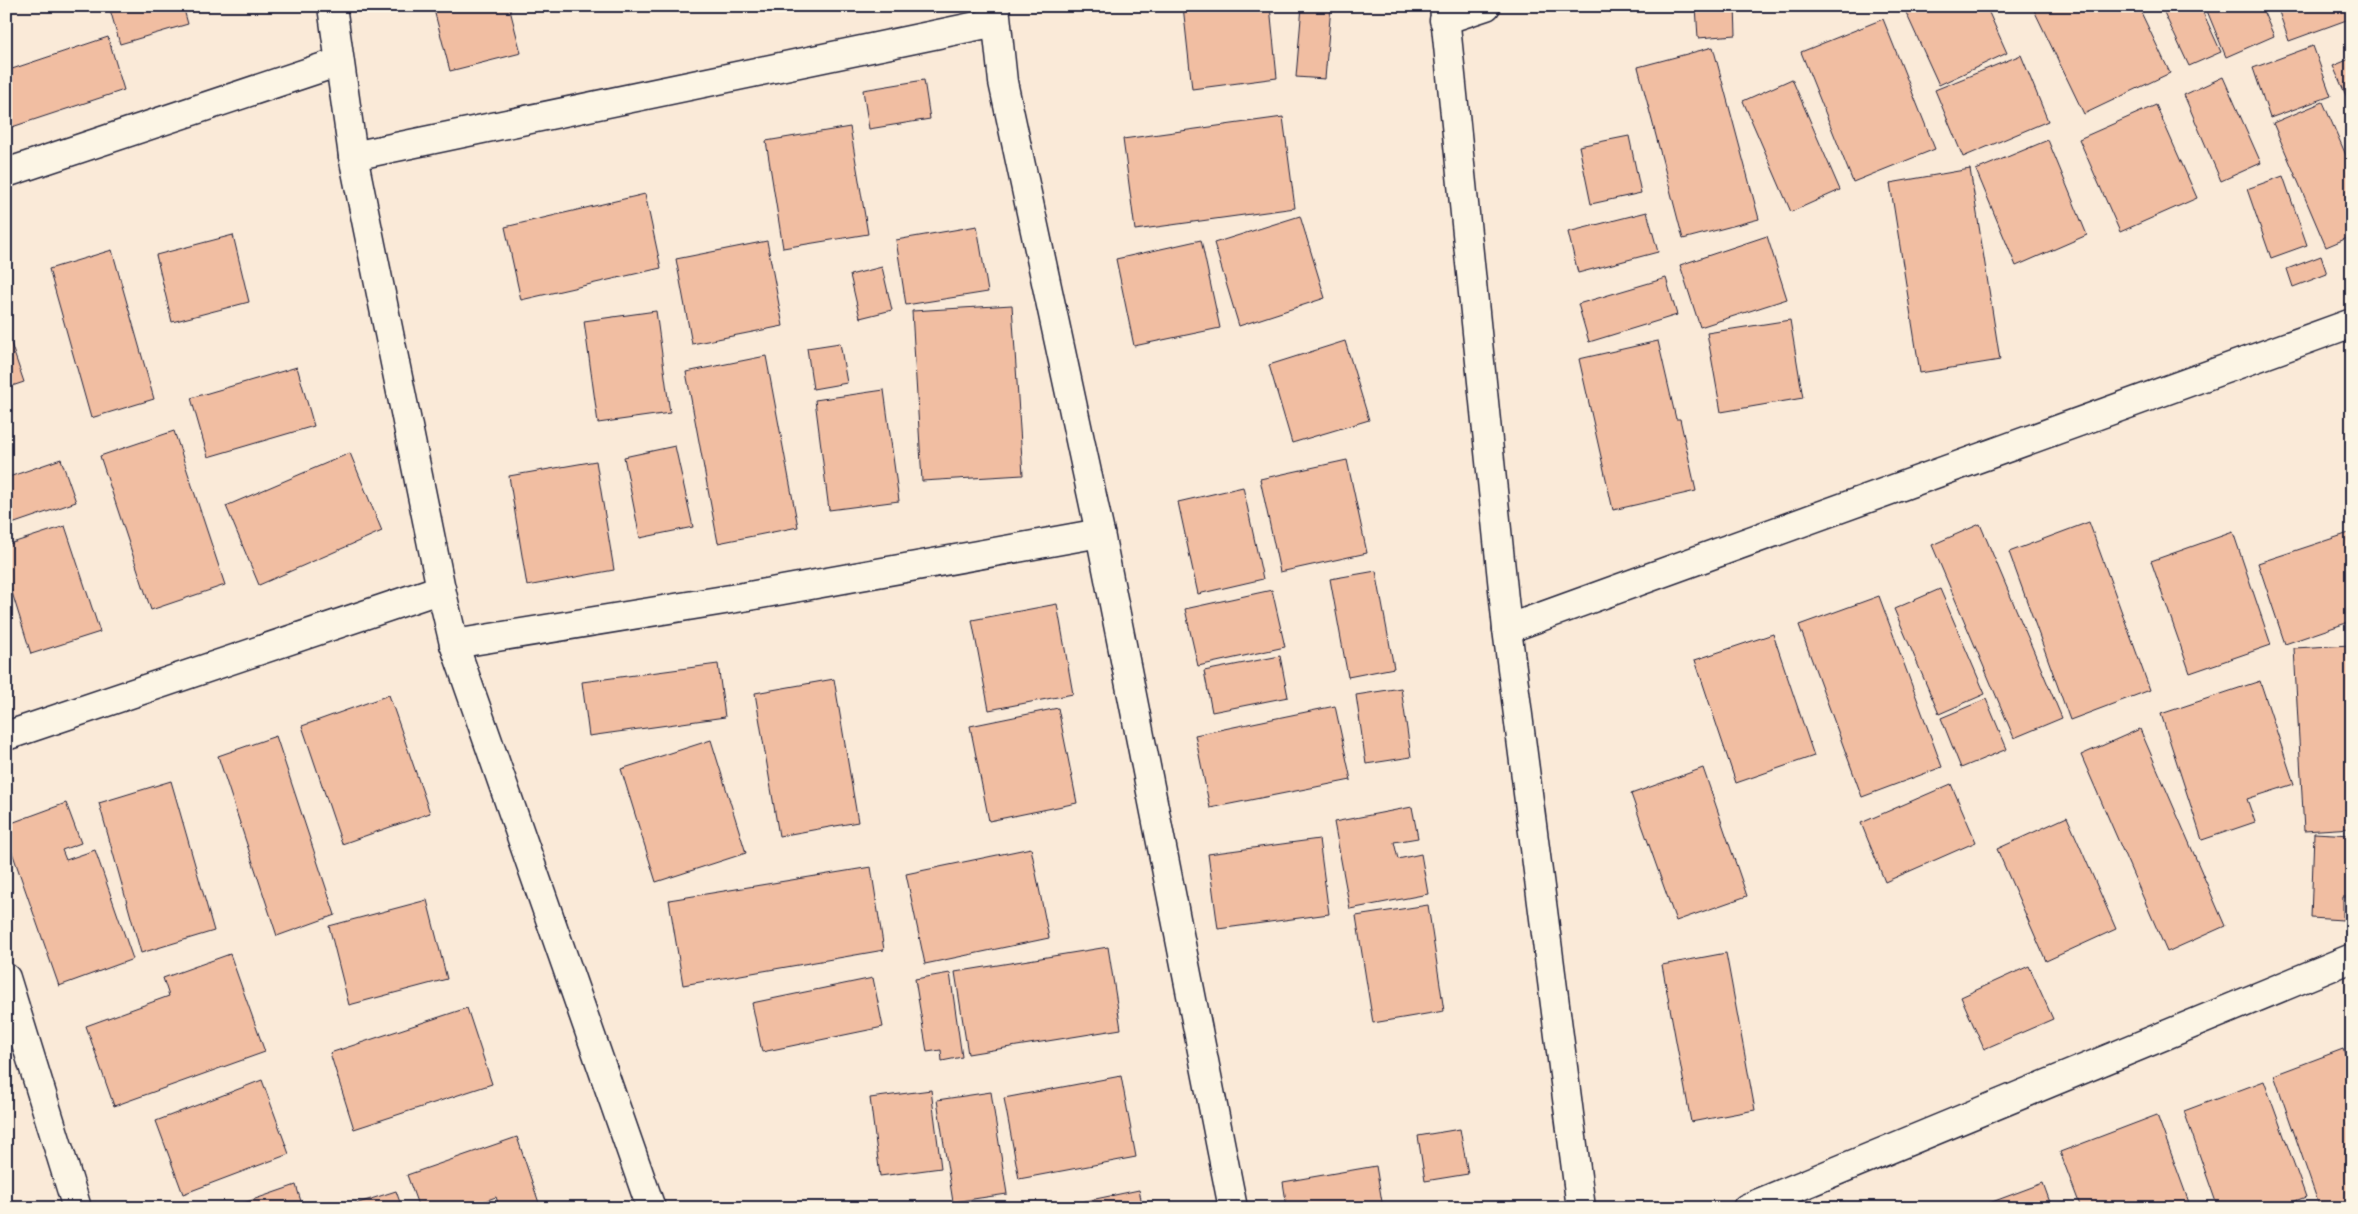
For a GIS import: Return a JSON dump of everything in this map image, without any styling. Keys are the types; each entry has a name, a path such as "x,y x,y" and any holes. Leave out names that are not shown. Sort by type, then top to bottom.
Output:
{"street":[{"path":"332,6 353,156 440,588 454,644 651,1208"},
{"path":"1486,6 1444,13 1508,629 1581,1208"},
{"path":"353,156 995,14 1003,82 1100,533 1233,1208"},
{"path":"6,174 339,62"},
{"path":"1508,629 2352,323"},
{"path":"454,644 749,596 1100,533"},
{"path":"6,736 440,588"},
{"path":"1747,1208 2352,958"},
{"path":"6,978 77,1208"}],"building":[{"path":"109,6 183,6 188,24 120,44"},
{"path":"433,6 509,6 521,53 450,71"},
{"path":"1183,6 1270,6 1277,78 1192,89"},
{"path":"1302,6 1331,6 1325,79 1296,77"},
{"path":"1696,6 1735,6 1736,35 1698,38"},
{"path":"1903,6 1986,6 2007,53 1939,85"},
{"path":"2032,6 2138,6 2170,73 2084,114"},
{"path":"2161,6 2200,6 2221,52 2189,66"},
{"path":"2205,6 2261,6 2274,36 2226,57"},
{"path":"2277,6 2352,6 2352,18 2289,41"},
{"path":"1883,19 1935,149 1853,182 1801,52"},
{"path":"108,37 124,90 6,129 6,71"},
{"path":"2313,46 2331,96 2270,118 2253,68"},
{"path":"1713,47 1759,219 1683,239 1638,67"},
{"path":"2021,55 2048,121 1963,157 1935,90"},
{"path":"2352,58 2352,109 2333,66"},
{"path":"2223,77 2261,163 2221,181 2184,95"},
{"path":"1792,79 1840,190 1791,212 1743,101"},
{"path":"924,80 930,119 869,129 863,90"},
{"path":"2323,102 2352,169 2352,236 2326,247 2273,123"},
{"path":"2156,105 2197,198 2120,232 2079,139"},
{"path":"1283,117 1295,208 1135,230 1123,139"},
{"path":"850,127 868,234 783,248 766,141"},
{"path":"1629,136 1641,193 1591,204 1579,146"},
{"path":"2048,140 2087,235 2016,266 1976,170"},
{"path":"1970,169 2000,360 1920,373 1890,183"},
{"path":"2283,176 2307,245 2271,258 2247,189"},
{"path":"645,194 661,268 521,300 505,227"},
{"path":"1647,212 1658,252 1578,273 1568,232"},
{"path":"1300,216 1325,298 1239,326 1214,243"},
{"path":"977,226 988,292 906,305 896,240"},
{"path":"233,235 249,302 172,322 156,255"},
{"path":"1767,236 1787,299 1700,327 1680,265"},
{"path":"1201,240 1220,328 1134,346 1116,259"},
{"path":"767,241 783,326 692,344 676,259"},
{"path":"112,250 154,399 91,418 49,269"},
{"path":"2321,256 2327,274 2293,287 2287,269"},
{"path":"882,267 892,310 860,318 850,275"},
{"path":"1666,278 1677,315 1589,342 1578,304"},
{"path":"1012,305 1023,475 922,481 912,311"},
{"path":"656,311 670,413 598,423 584,321"},
{"path":"1790,320 1803,398 1721,412 1707,333"},
{"path":"6,329 24,382 6,388"},
{"path":"1345,341 1369,420 1292,443 1269,365"},
{"path":"1658,341 1676,419 1680,419 1696,491 1613,510 1579,359"},
{"path":"840,343 847,383 813,389 807,348"},
{"path":"766,356 798,527 718,543 686,372"},
{"path":"297,367 314,426 208,457 191,398"},
{"path":"884,390 899,501 829,510 815,400"},
{"path":"174,431 225,585 151,610 100,456"},
{"path":"675,446 693,527 640,538 624,457"},
{"path":"350,453 382,531 259,585 226,506"},
{"path":"61,459 76,502 6,526 6,478"},
{"path":"1347,460 1367,553 1280,572 1260,479"},
{"path":"596,461 614,570 527,586 509,476"},
{"path":"1243,487 1263,579 1198,594 1178,502"},
{"path":"2089,522 2150,690 2070,720 2009,552"},
{"path":"1980,524 2062,718 2014,738 1932,545"},
{"path":"65,526 100,632 31,654 6,573 6,545"},
{"path":"2233,532 2271,645 2190,673 2151,561"},
{"path":"2352,532 2352,621 2285,644 2258,563"},
{"path":"1376,571 1394,668 1348,677 1330,579"},
{"path":"1940,589 1985,694 1939,714 1894,609"},
{"path":"1272,590 1285,647 1198,666 1185,609"},
{"path":"1879,596 1942,767 1862,797 1799,625"},
{"path":"1057,604 1073,694 989,710 972,620"},
{"path":"1773,634 1814,756 1736,783 1695,660"},
{"path":"2351,645 2352,828 2304,831 2294,648"},
{"path":"1280,656 1288,697 1212,712 1204,671"},
{"path":"718,664 725,717 589,736 582,682"},
{"path":"834,679 858,822 779,836 755,693"},
{"path":"2260,681 2294,784 2247,799 2255,822 2202,840 2161,714"},
{"path":"1401,688 1411,757 1366,764 1356,695"},
{"path":"389,695 430,813 342,844 302,726"},
{"path":"1986,699 2007,749 1961,768 1941,718"},
{"path":"1335,706 1351,780 1210,808 1195,735"},
{"path":"1058,708 1077,803 989,821 970,726"},
{"path":"2140,729 2225,926 2167,952 2081,755"},
{"path":"276,736 335,915 277,936 218,756"},
{"path":"711,740 746,853 656,882 621,769"},
{"path":"1703,768 1747,896 1676,921 1631,794"},
{"path":"171,781 214,931 141,953 99,803"},
{"path":"1951,784 1976,842 1885,882 1861,823"},
{"path":"66,803 81,843 62,850 66,860 95,850 133,959 59,986 6,835 6,825"},
{"path":"1412,807 1418,838 1394,842 1398,859 1421,854 1428,894 1350,909 1334,822"},
{"path":"2067,817 2116,929 2046,961 1997,849"},
{"path":"2314,833 2352,835 2352,897 2343,897 2343,920 2311,918"},
{"path":"1319,839 1329,914 1218,929 1208,854"},
{"path":"1031,848 1049,938 925,964 906,874"},
{"path":"871,867 884,950 683,985 669,900"},
{"path":"427,900 447,979 349,1005 329,926"},
{"path":"1428,905 1444,1011 1373,1023 1356,916"},
{"path":"1108,947 1121,1029 968,1054 955,972"},
{"path":"1726,953 1755,1110 1691,1122 1662,965"},
{"path":"230,954 265,1052 114,1106 86,1026 169,996 163,978"},
{"path":"2029,966 2053,1019 1984,1049 1961,997"},
{"path":"950,973 962,1057 942,1061 941,1050 927,1052 915,979"},
{"path":"873,978 883,1027 762,1052 752,1003"},
{"path":"467,1008 492,1084 354,1129 330,1053"},
{"path":"2343,1049 2352,1074 2352,1208 2320,1208 2274,1075"},
{"path":"1121,1076 1136,1157 1019,1179 1004,1098"},
{"path":"262,1080 289,1154 183,1194 156,1121"},
{"path":"2264,1081 2306,1197 2276,1208 2218,1208 2184,1111"},
{"path":"931,1090 941,1168 880,1176 870,1098"},
{"path":"991,1092 1007,1194 953,1202 937,1100"},
{"path":"2157,1115 2191,1208 2081,1208 2060,1152"},
{"path":"1460,1129 1468,1174 1425,1181 1418,1136"},
{"path":"517,1137 540,1206 500,1208 496,1197 479,1203 481,1208 419,1208 407,1175"},
{"path":"1376,1166 1383,1208 1287,1208 1283,1182"},
{"path":"2043,1183 2052,1208 1976,1208"},
{"path":"296,1185 303,1208 229,1208"},
{"path":"1139,1190 1143,1208 1052,1208"},
{"path":"396,1191 402,1208 353,1208 352,1205"},
{"path":"918,1204 919,1208 898,1208"}]}
